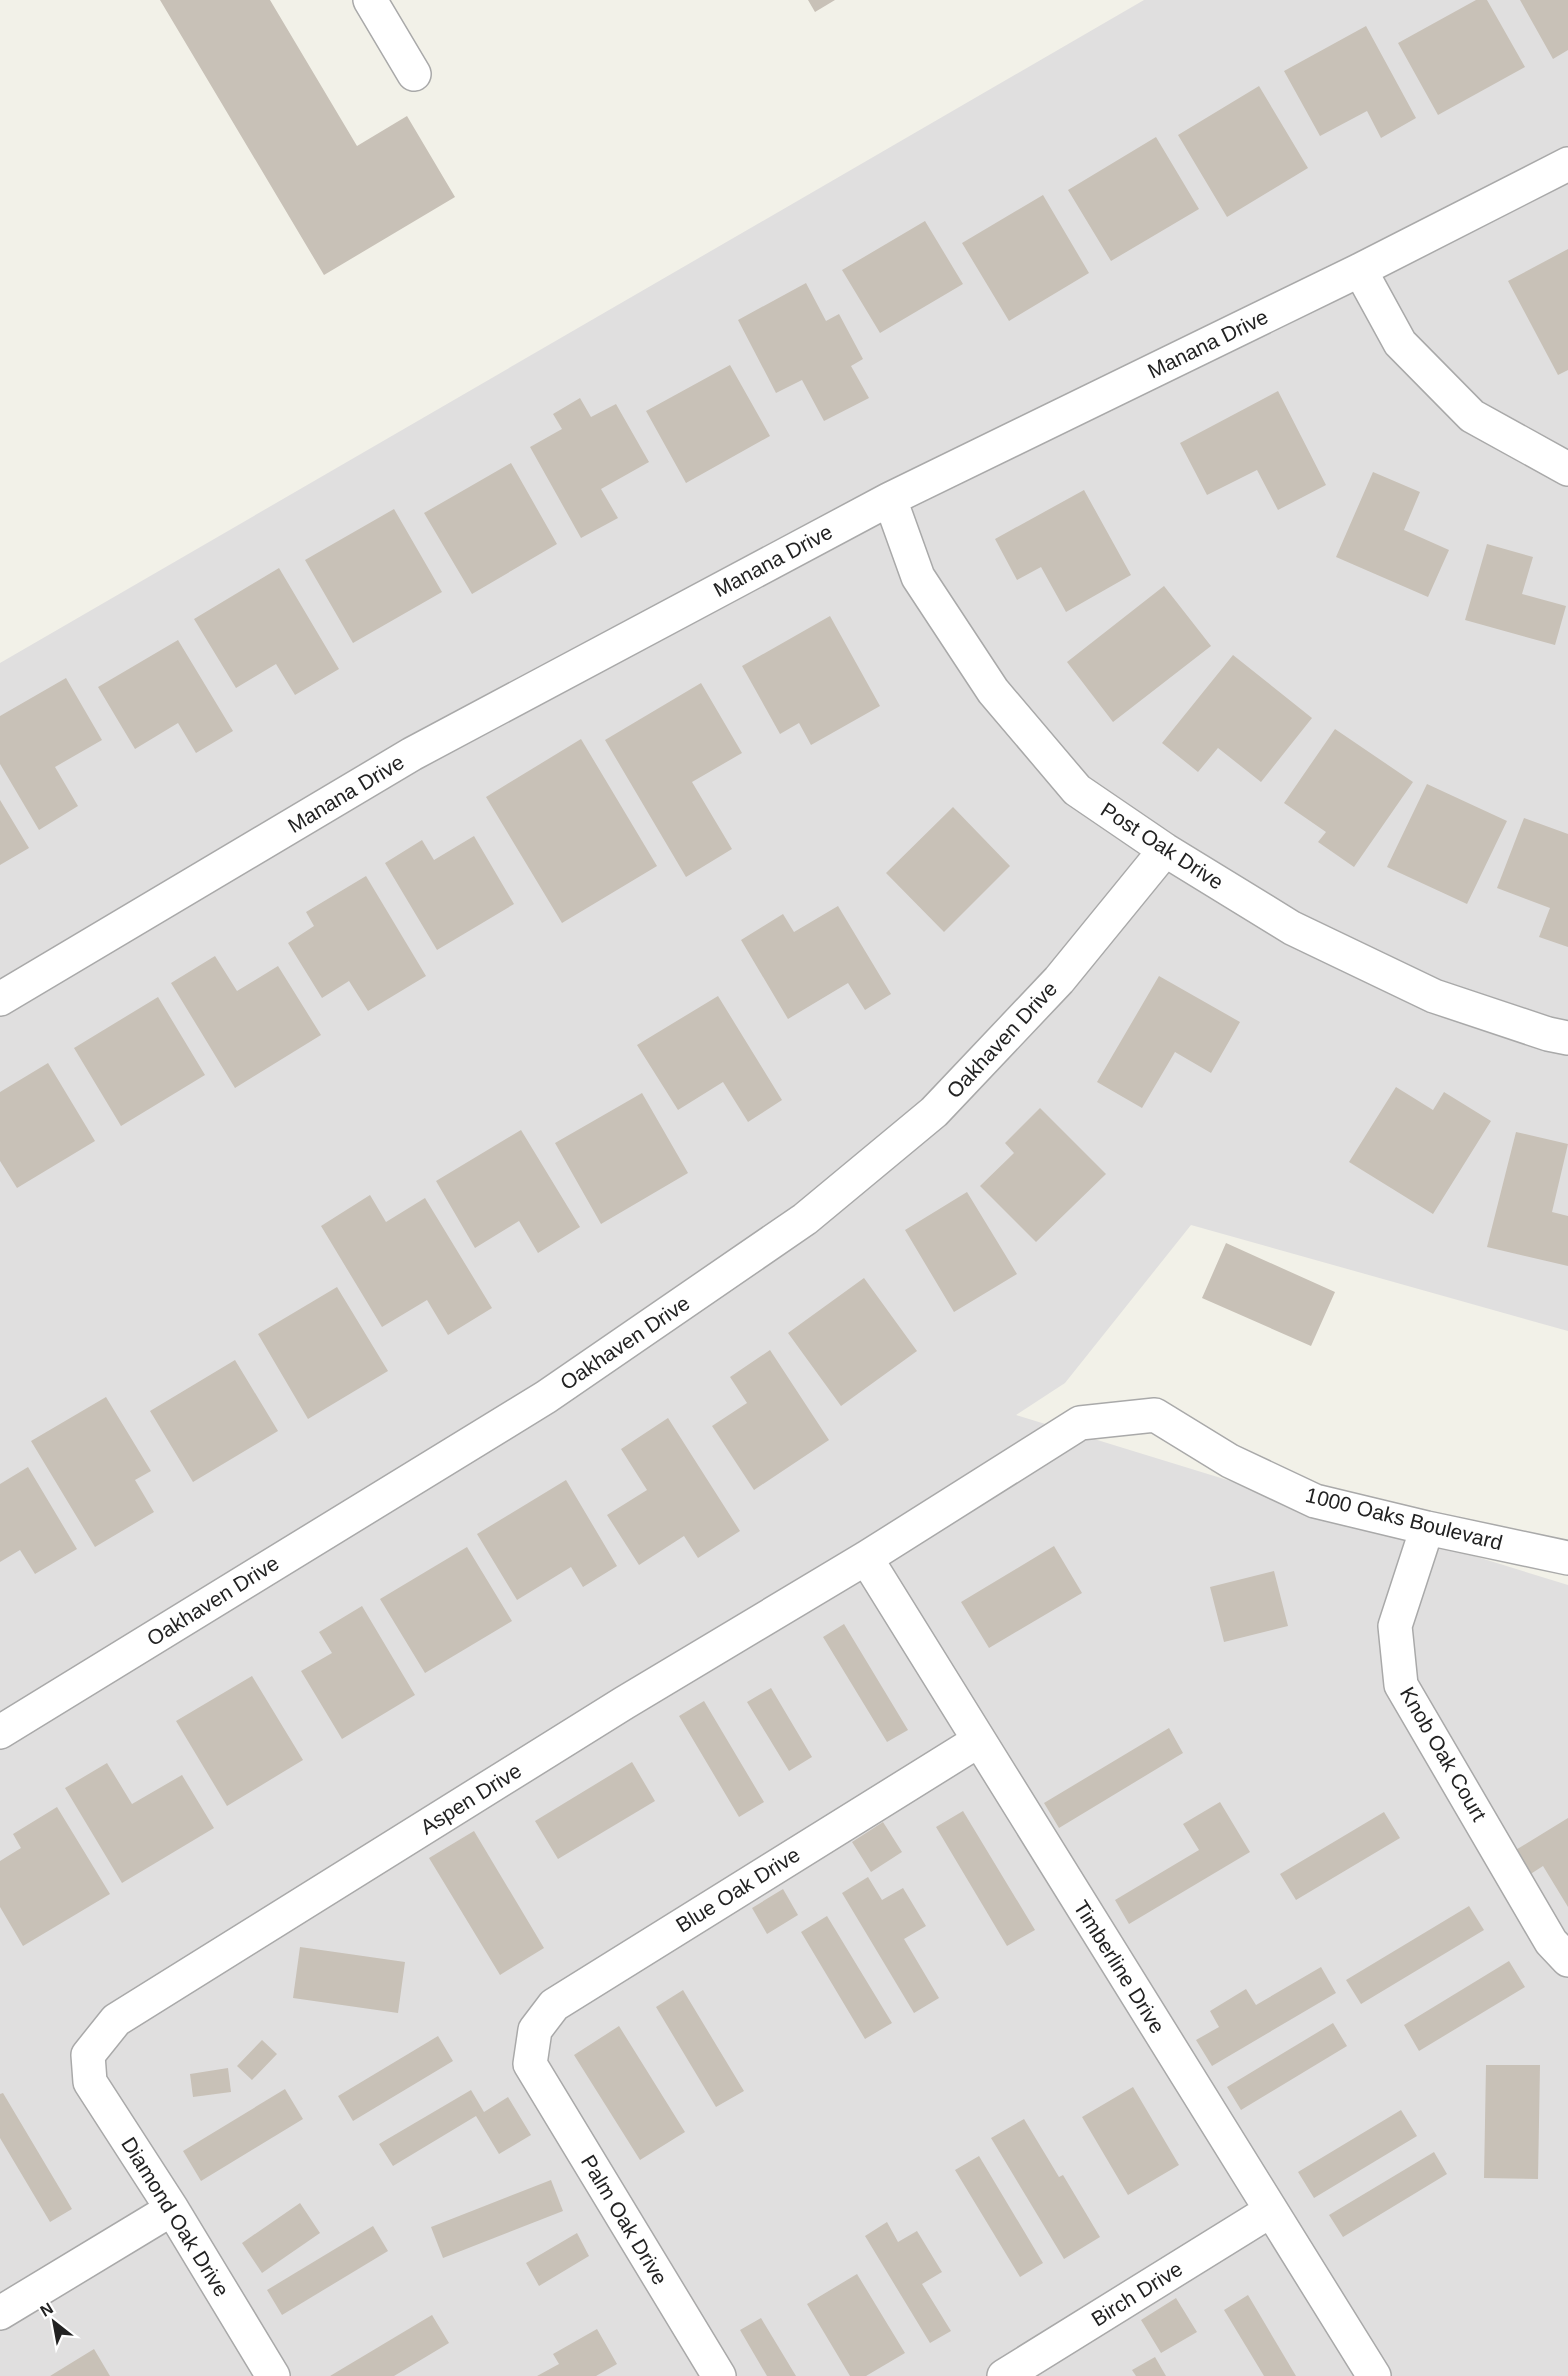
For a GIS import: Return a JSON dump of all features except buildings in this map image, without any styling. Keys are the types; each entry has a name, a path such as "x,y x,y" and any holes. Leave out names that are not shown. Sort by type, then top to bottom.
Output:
{"street":[{"path":"370,0 414,74"},
{"name":"Manana Drive","path":"0,999 412,754 890,499 1360,270 1568,164"},
{"path":"1360,270 1400,343 1472,416 1568,469"},
{"name":"Post Oak Drive","path":"890,499 918,577 993,691 1077,790 1165,850 1292,928 1434,996 1548,1034 1568,1038"},
{"name":"Oakhaven Drive","path":"0,1732 546,1397 805,1219 934,1112 1059,980 1165,850"},
{"name":"1000 Oaks Boulevard","path":"866,1558 1080,1423 1155,1415 1230,1461 1315,1501 1568,1558"},
{"name":"Knob Oak Court","path":"1427,1528 1395,1626 1401,1685 1551,1942 1568,1960"},
{"name":"Timberline Drive","path":"866,1558 1374,2376"},
{"name":"Aspen Drive","path":"88,2055 116,2020 624,1703 866,1558"},
{"name":"Blue Oak Drive","path":"530,2064 535,2030 554,2005 978,1741"},
{"name":"Diamond Oak Drive","path":"88,2055 90,2082 172,2209 273,2376"},
{"name":"Palm Oak Drive","path":"530,2064 719,2376"},
{"path":"0,2313 172,2209"},
{"name":"Birch Drive","path":"1004,2376 1270,2211"}],"shaded area":[{"path":"1144,0 1568,0 1568,1331 1191,1225 1065,1383 1016,1415 1568,1585 1568,2376 0,2376 0,663"}]}
